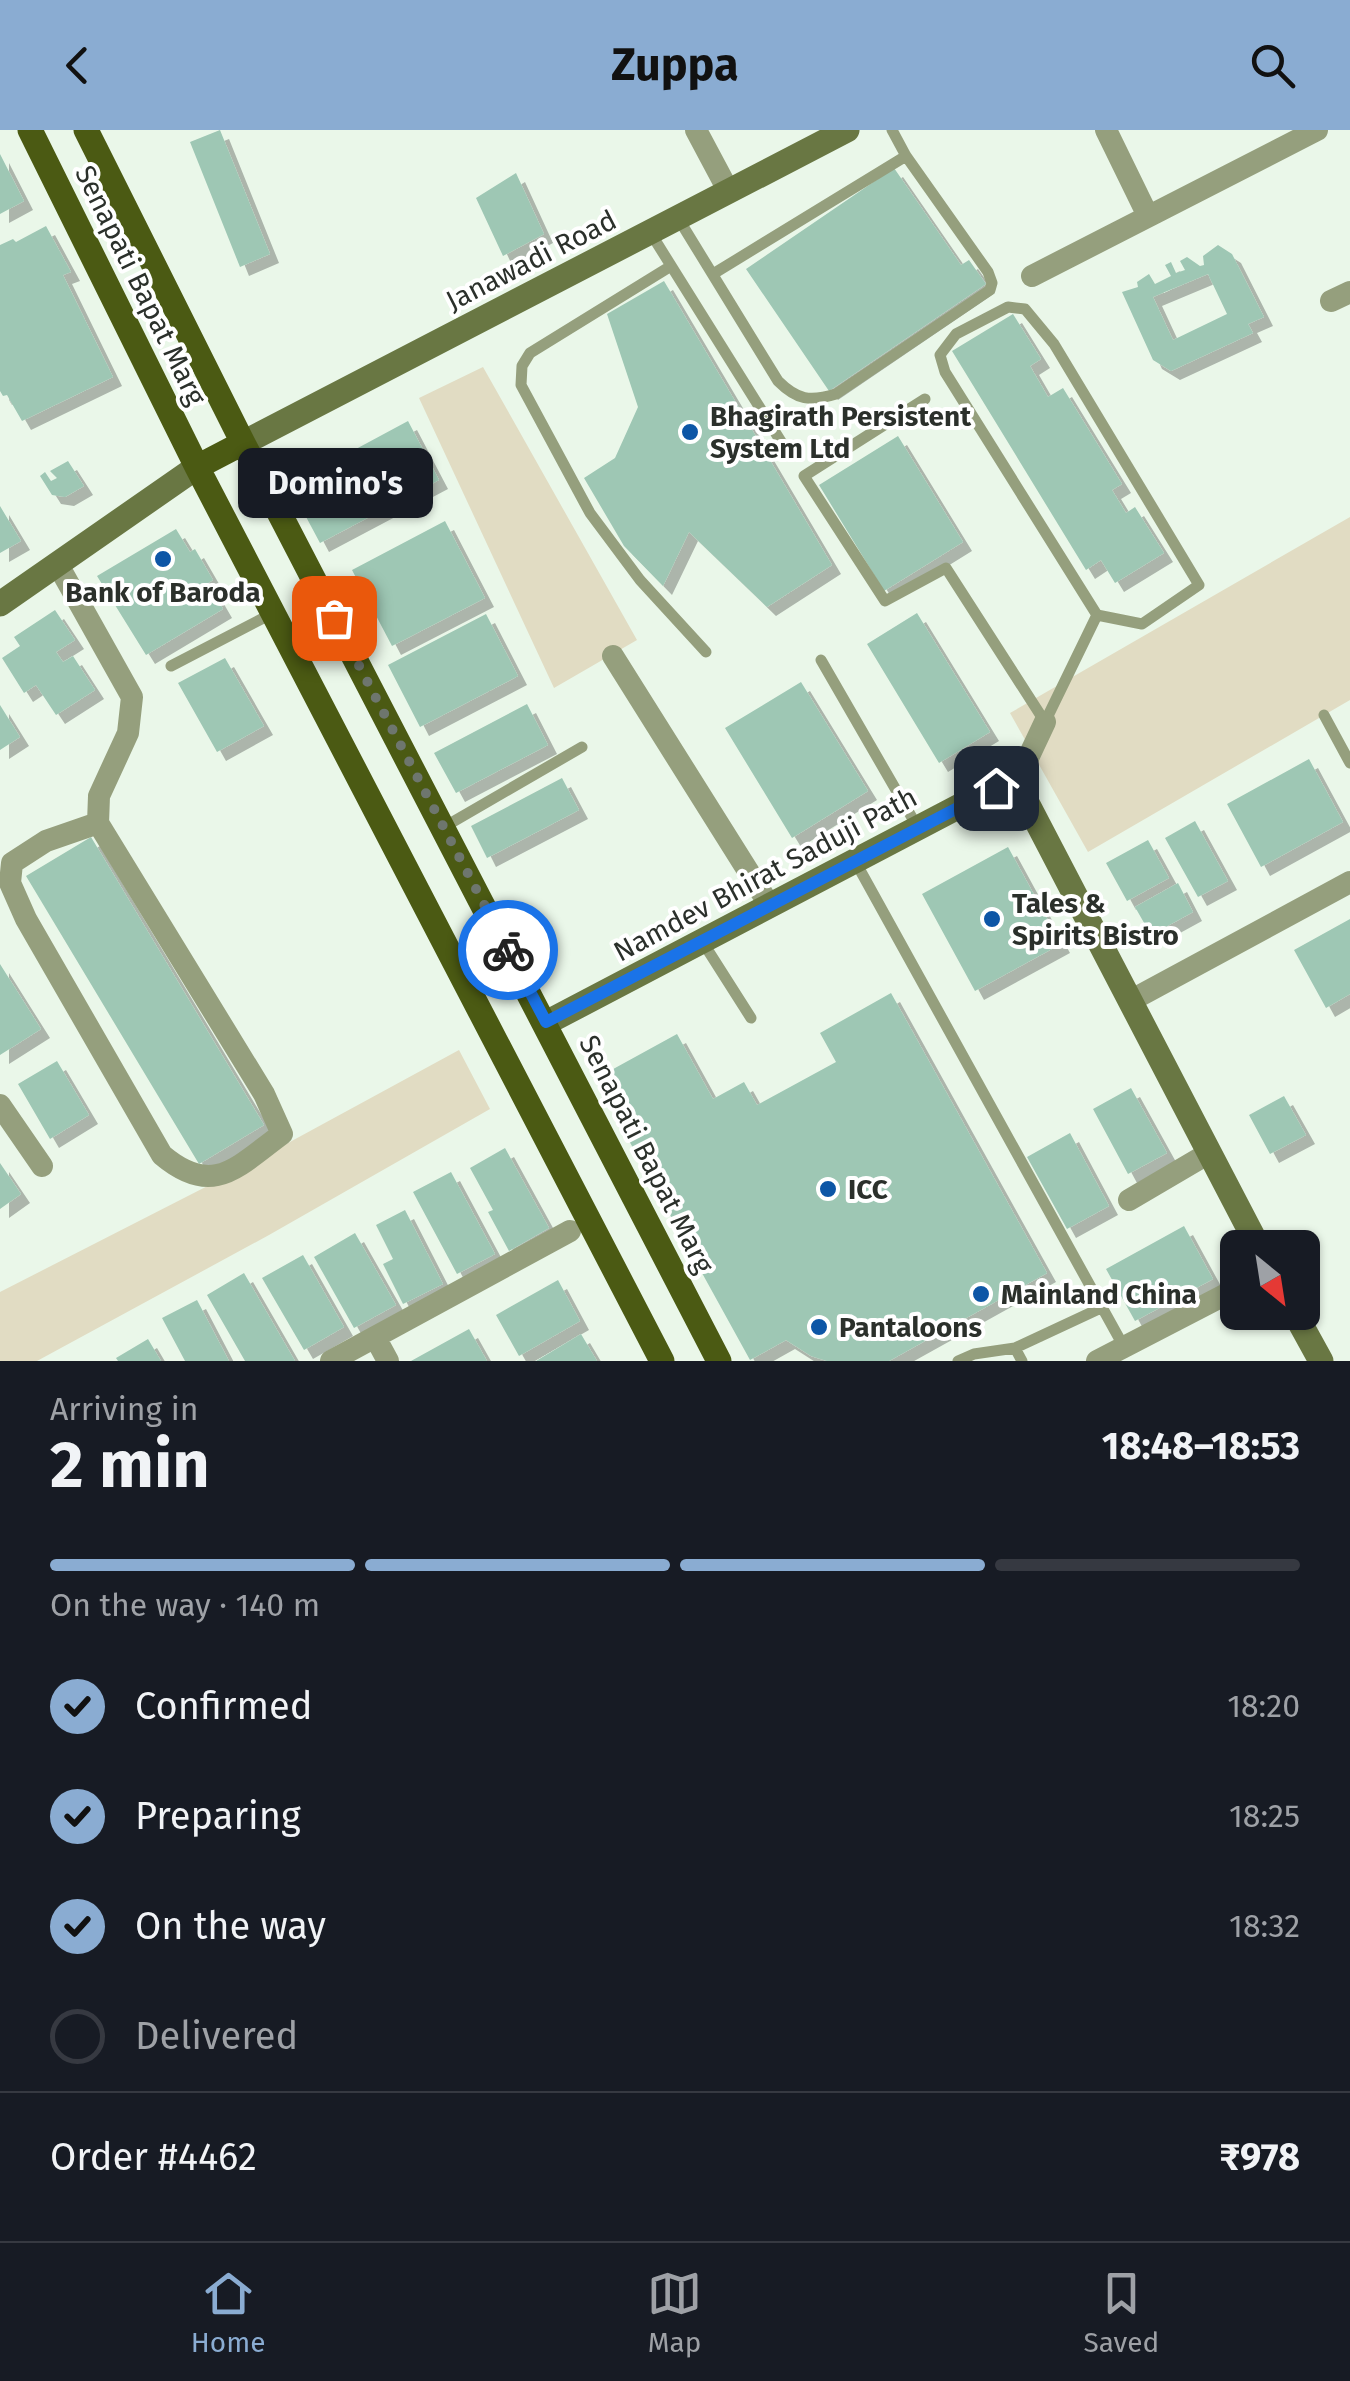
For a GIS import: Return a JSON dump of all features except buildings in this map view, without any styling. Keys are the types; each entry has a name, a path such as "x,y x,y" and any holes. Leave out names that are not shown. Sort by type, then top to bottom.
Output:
{"main road":[{"name":"Senapati Bapat Marg","path":"30,130 198,466 662,1361"},
{"name":"Senapati Bapat Marg","path":"86,130 243,443 719,1361"},
{"path":"198,466 243,443"}],"street":[{"path":"696,130 729,192"},
{"name":"Janawadi Road","path":"243,443 847,130"},
{"path":"1106,130 1148,216"},
{"path":"1032,276 1317,130"},
{"path":"0,604 198,466"},
{"path":"58,565 132,696 128,733 99,796 98,822 264,1094 282,1134 232,1171 202,1178 178,1169 162,1155 26,919 10,884 12,863 46,841 98,822"},
{"path":"614,656 770,906"},
{"path":"1045,722 1012,790 1026,801 1250,1230"},
{"name":"Namdev Bhirat Saduji Path","path":"546,1022 996,788 1012,790"},
{"path":"1130,1001 1350,882"},
{"path":"0,1105 42,1166"},
{"path":"1129,1200 1210,1152"},
{"path":"331,1361 570,1230"},
{"path":"1113,1355 1220,1298"},
{"path":"1304,1330 1321,1361"},
{"path":"376,1337 388,1361"}],"lane":[{"path":"678,218 778,381 794,397 815,400 836,394 990,290 992,283 892,130"},
{"path":"712,274 906,156"},
{"path":"650,232 785,448"},
{"path":"671,266 530,353 522,366 522,385 590,513 640,580 706,652"},
{"path":"1008,308 1024,309 1054,344 1199,585 1142,624 1096,616 969,413 945,372 940,355 956,334 1008,308"},
{"path":"924,399 804,476 885,602 946,568 1045,722"},
{"path":"170,666 274,612"},
{"path":"1045,722 1096,616"},
{"path":"821,660 918,828"},
{"path":"1324,715 1350,763"},
{"path":"444,827 582,747"},
{"path":"854,861 1102,1307 1113,1355"},
{"path":"702,941 751,1018"},
{"path":"958,1361 974,1354 1015,1348 1102,1307"},
{"path":"1015,1348 1022,1361"}],"shaded area":[{"path":"483,367 637,640 554,688 419,398"},
{"path":"1350,517 1350,700 1088,852 1010,713"},
{"path":"459,1050 490,1109 37,1361 0,1361 0,1292 231,1174"}],"way so far":[{"path":"334,618 508,950"}],"place":[{"name":"Bhagirath Persistent System Ltd","path":"690,432"},
{"name":"Bank of Baroda","path":"163,559"},
{"name":"Domino's","path":"334,618"},
{"name":"Tales & Spirits Bistro","path":"992,919"},
{"name":"ICC","path":"828,1189"},
{"name":"Mainland China","path":"981,1294"},
{"name":"Pantaloons","path":"819,1327"}],"route":[{"path":"508,950 546,1022 996,788"}]}
